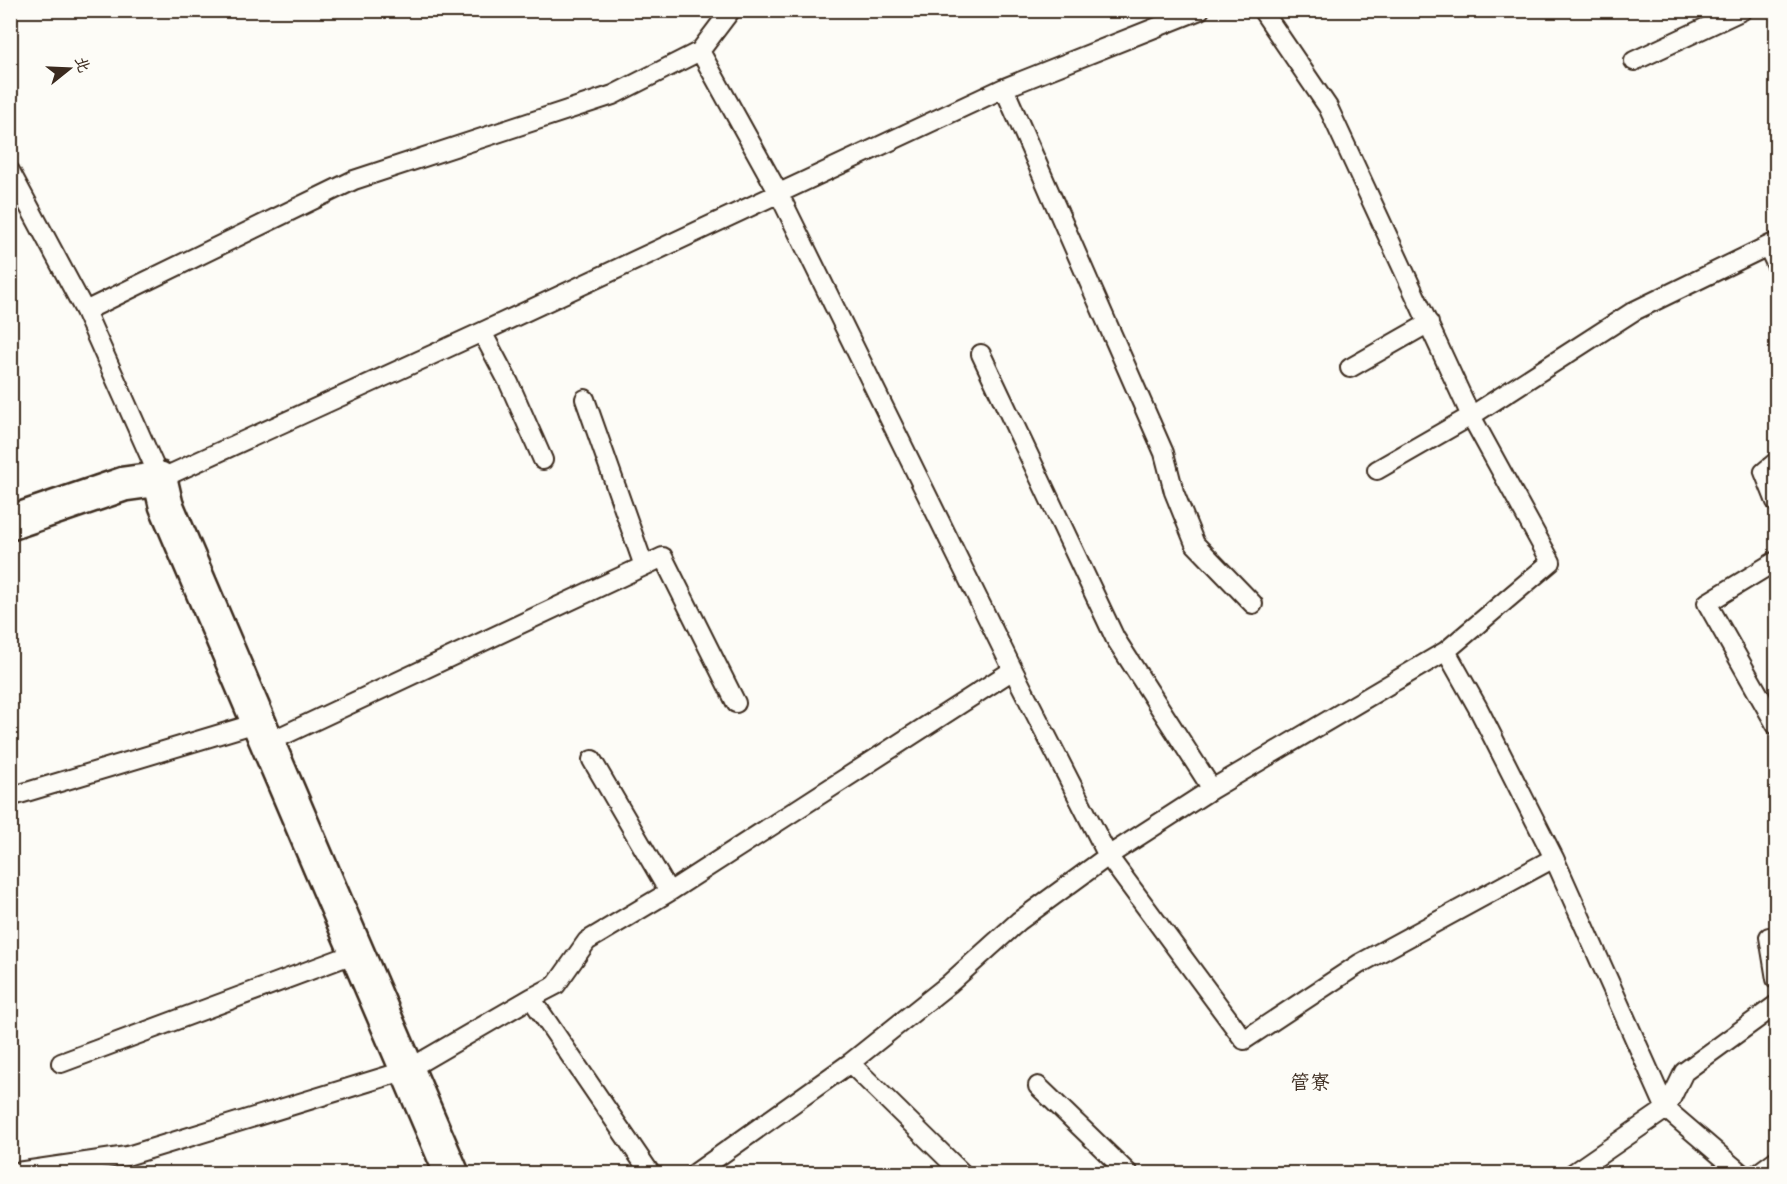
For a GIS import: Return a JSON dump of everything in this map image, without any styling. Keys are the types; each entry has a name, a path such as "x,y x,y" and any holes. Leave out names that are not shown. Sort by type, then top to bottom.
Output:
{"street":[{"path":"10,523 124,484 160,479 166,505 452,1173"}],"lane":[{"path":"85,311 354,180 613,95 699,51 731,10"},
{"path":"10,171 85,311 160,479 482,332 1004,88 1200,10"},
{"path":"694,1173 850,1063 949,984 1019,921 1108,856 1212,789 1446,651 1551,562 1471,416 1328,107 1262,10"},
{"path":"1634,62 1743,10"},
{"path":"699,51 778,192 1013,670 1108,856 1244,1040 1359,964 1554,858"},
{"path":"1004,88 1164,453 1174,492 1195,544 1253,604"},
{"path":"1377,470 1471,416 1634,311 1772,244 1776,264"},
{"path":"1350,368 1429,323"},
{"path":"482,332 509,383 543,460"},
{"path":"981,354 1115,638 1212,789"},
{"path":"585,399 644,566"},
{"path":"1776,462 1764,472 1776,502"},
{"path":"10,797 264,732 663,557 735,703"},
{"path":"1776,561 1707,603 1776,725"},
{"path":"1446,651 1478,708 1554,858 1666,1109 1742,1173"},
{"path":"10,1173 127,1156 407,1070 556,985 587,940 669,892 1013,670"},
{"path":"592,760 669,892"},
{"path":"1769,937 1776,979"},
{"path":"61,1063 356,953"},
{"path":"531,998 651,1173"},
{"path":"1572,1173 1666,1109 1683,1072 1776,1005"},
{"path":"850,1063 963,1173"},
{"path":"1038,1086 1129,1173"},
{"path":"1757,1173 1776,1160"}],"district":[{"name":"管寮","path":"1310,1082"}]}
